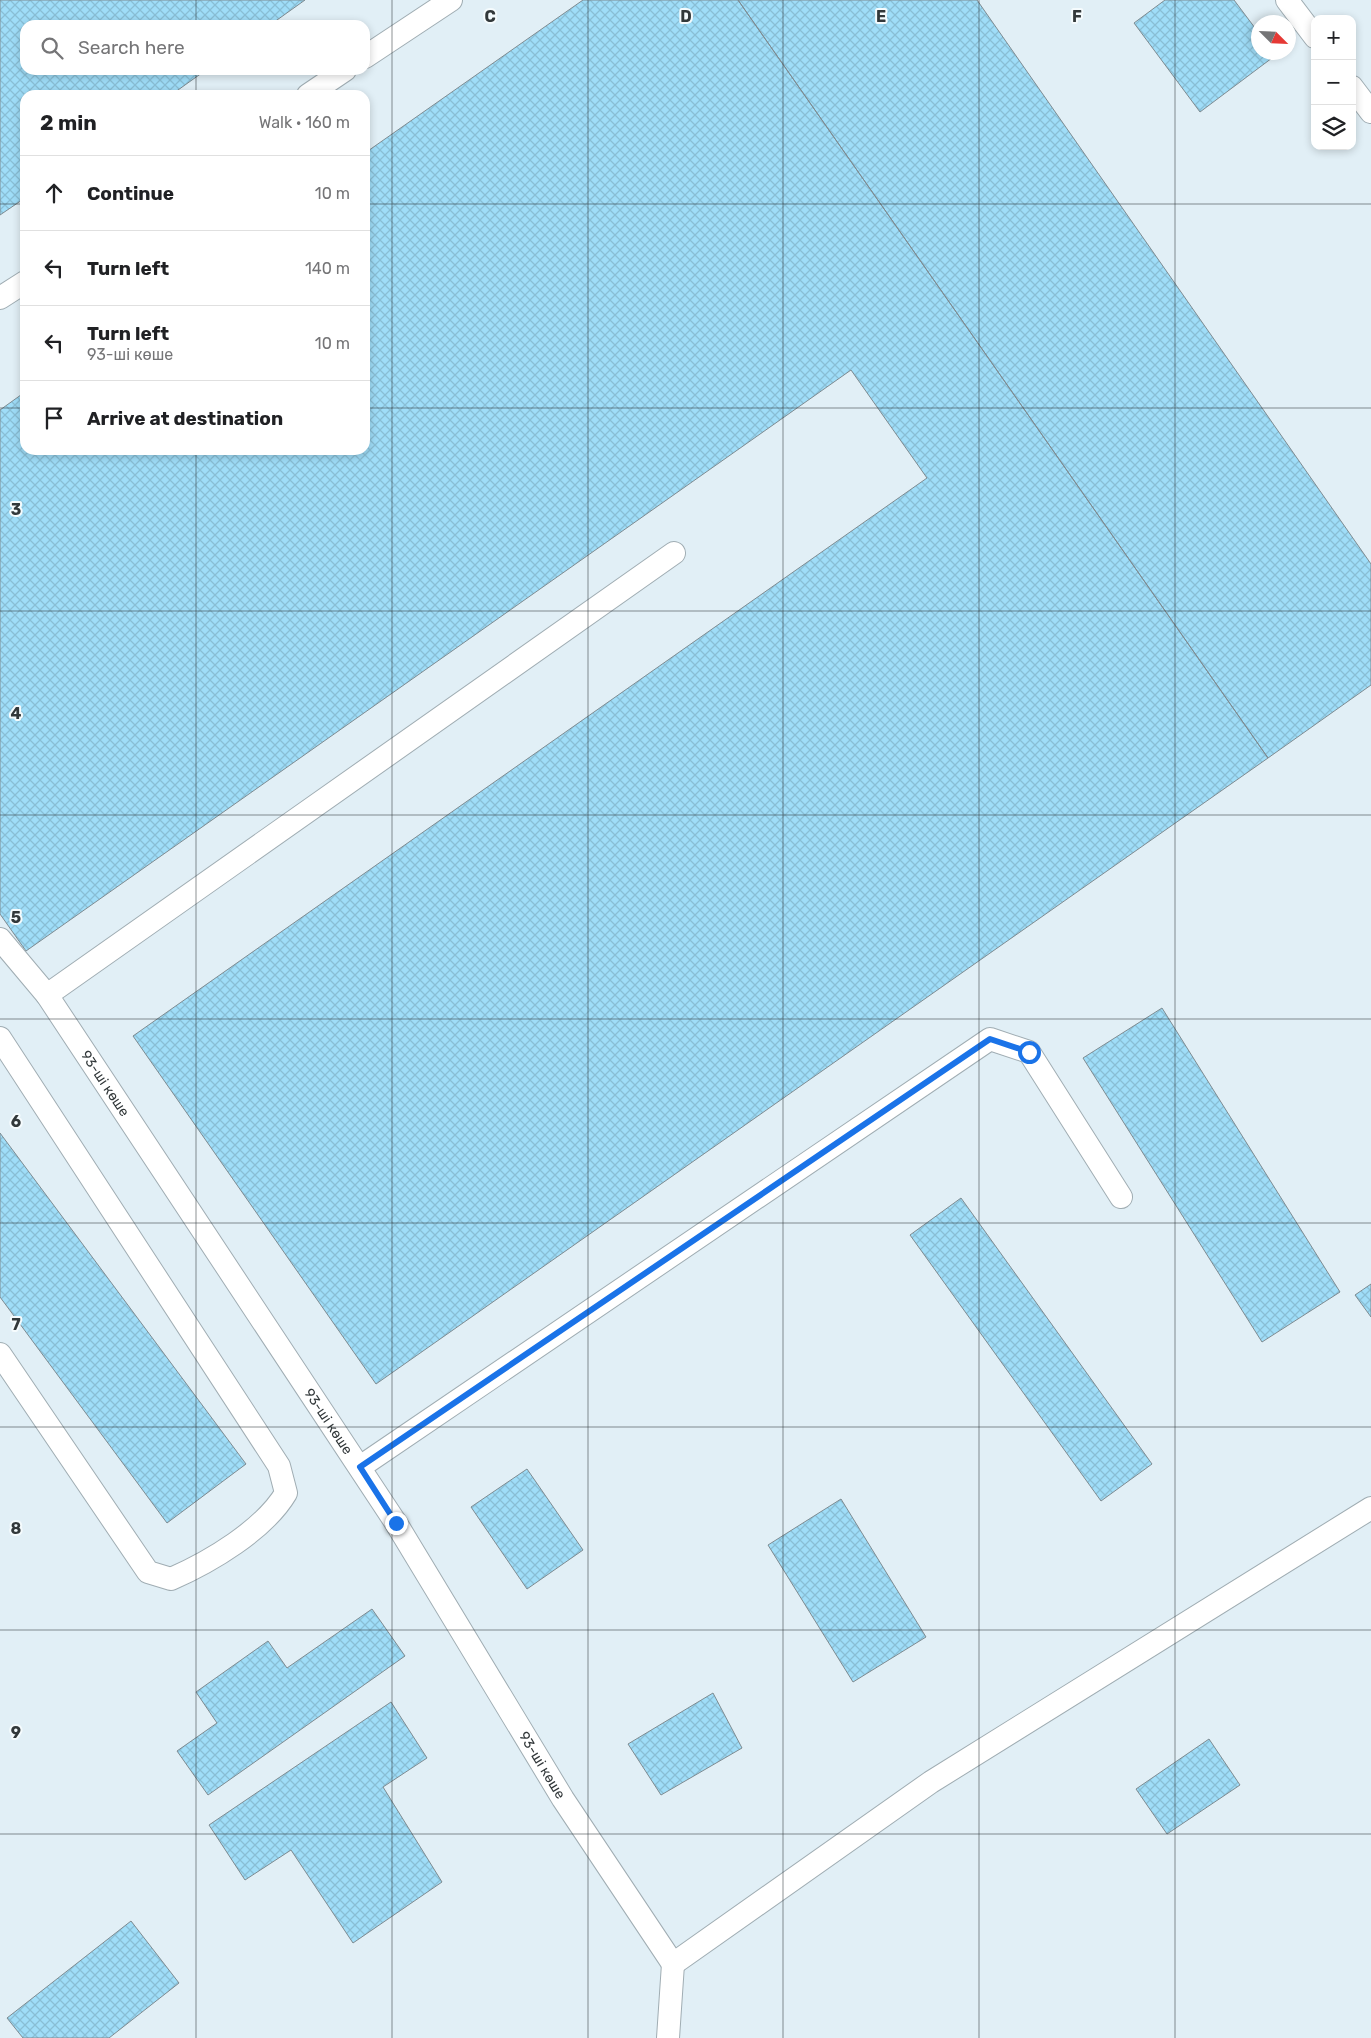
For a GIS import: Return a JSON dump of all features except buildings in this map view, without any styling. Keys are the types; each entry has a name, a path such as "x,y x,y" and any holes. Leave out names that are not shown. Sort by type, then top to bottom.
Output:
{"lane":[{"path":"370,54 450,0"},
{"path":"1287,0 1311,32"},
{"path":"315,90 338,75"},
{"path":"1356,92 1371,112"},
{"path":"0,298 20,285"},
{"path":"47,996 674,554"},
{"name":"93-ші көше","path":"0,939 47,996 360,1467 396,1523 563,1799 673,1964"},
{"path":"0,1038 279,1466 286,1493 278,1507 260,1524 196,1568 171,1579 148,1572 0,1354"},
{"path":"360,1467 990,1039 1029,1052 1121,1197"},
{"path":"668,2038 673,1964 931,1782 1371,1508"}],"route":[{"path":"396,1523 360,1467 990,1039 1029,1052"}]}
